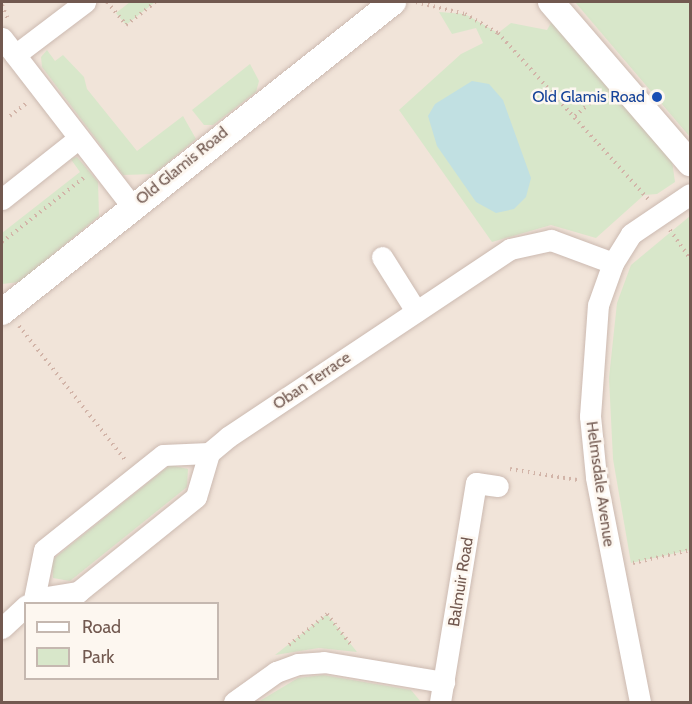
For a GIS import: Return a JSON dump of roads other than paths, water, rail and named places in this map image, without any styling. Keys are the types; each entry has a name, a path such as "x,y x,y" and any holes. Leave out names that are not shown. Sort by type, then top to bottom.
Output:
{"street":[{"path":"15,55 85,2"},
{"name":"Old Glamis Road","path":"10,318 132,206 393,2"},
{"path":"551,2 690,163"},
{"path":"2,38 132,206"},
{"path":"2,199 79,138"},
{"name":"Helmsdale Avenue","path":"640,702 596,477 590,416 598,305 612,263 631,234 690,194"},
{"name":"Oban Terrace","path":"209,453 510,249 531,242 573,245 612,263"},
{"path":"382,257 416,312"},
{"path":"29,602 44,550 163,455 209,453 196,497 78,592 33,602"},
{"name":"Balmuir Road","path":"440,702 476,483 498,486"},
{"path":"2,628 24,608"},
{"path":"234,702 276,672 324,662 354,665 444,682"}],"water":[{"path":"472,81 489,84 503,100 531,178 526,197 514,209 496,213 476,202 437,146 428,116 435,104"}],"place":[{"name":"Old Glamis Road","path":"657,97"}]}
